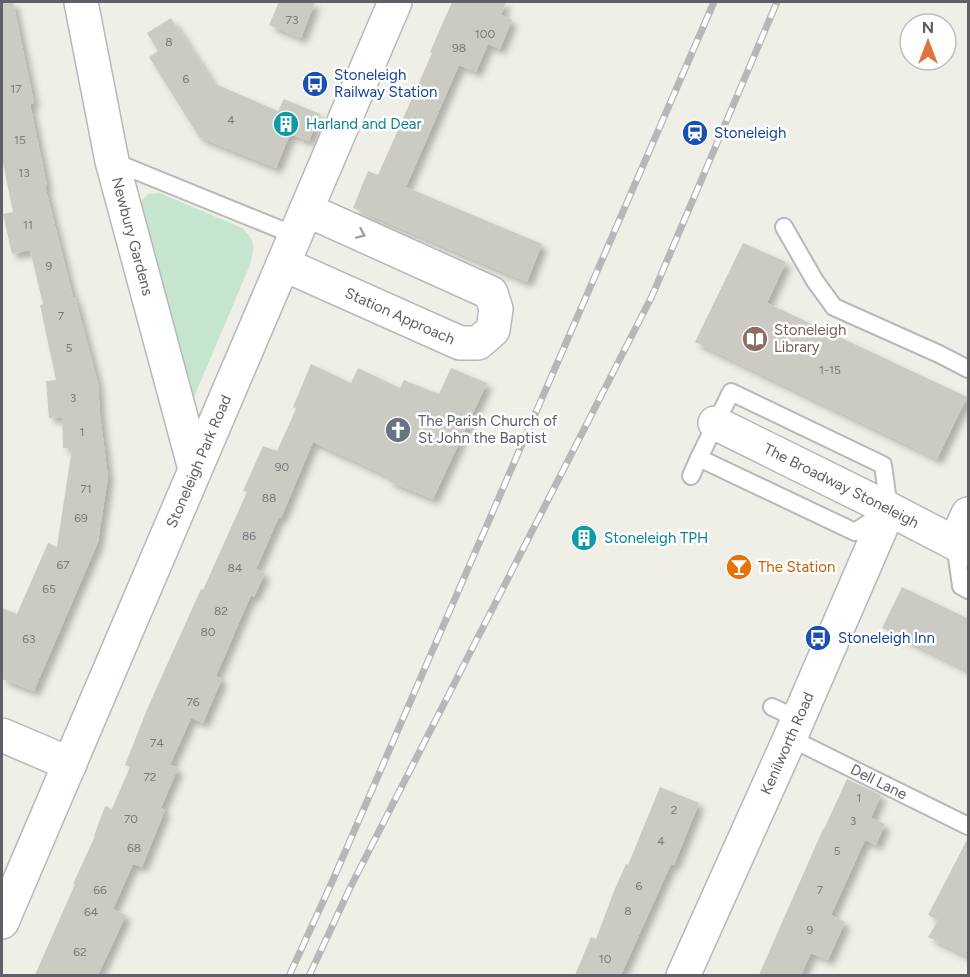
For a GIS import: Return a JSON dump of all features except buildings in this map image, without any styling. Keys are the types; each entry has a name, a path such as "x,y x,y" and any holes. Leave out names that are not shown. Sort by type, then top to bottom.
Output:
{"street":[{"name":"Newbury Gardens","path":"81,2 112,161 195,469"},
{"name":"Stoneleigh Park Road","path":"2,922 396,2"},
{"name":"Station Approach","path":"295,236 491,293 496,309 494,330 478,343 460,343 295,236"},
{"name":"The Broadway Stoneleigh","path":"714,423 964,544"},
{"name":"Kenilworth Road","path":"683,975 786,722 889,509"},
{"path":"964,544 969,514"},
{"path":"2,735 70,764"}],"lane":[{"name":"Station Approach","path":"112,161 295,236"},
{"path":"784,227 815,281 834,307 969,369"},
{"path":"691,476 714,423"},
{"path":"699,458 855,532 889,509"},
{"path":"964,544 961,586 969,590"},
{"name":"Dell Lane","path":"786,722 969,826"}],"green space":[{"path":"160,193 242,228 250,237 253,245 250,265 194,397 185,396 140,202 148,194"}],"railway":[{"path":"289,976 332,882 714,2"},
{"path":"309,976 350,888 652,296 777,2"}],"place":[{"name":"Stoneleigh Railway Station","path":"315,84"},
{"name":"Harland and Dear","path":"286,124"},
{"name":"Stoneleigh","path":"695,133"},
{"name":"Stoneleigh Library","path":"755,339"},
{"name":"The Parish Church of St John the Baptist","path":"398,430"},
{"name":"Stoneleigh TPH","path":"584,538"},
{"name":"The Station","path":"739,567"},
{"name":"Stoneleigh Inn","path":"818,638"}]}
